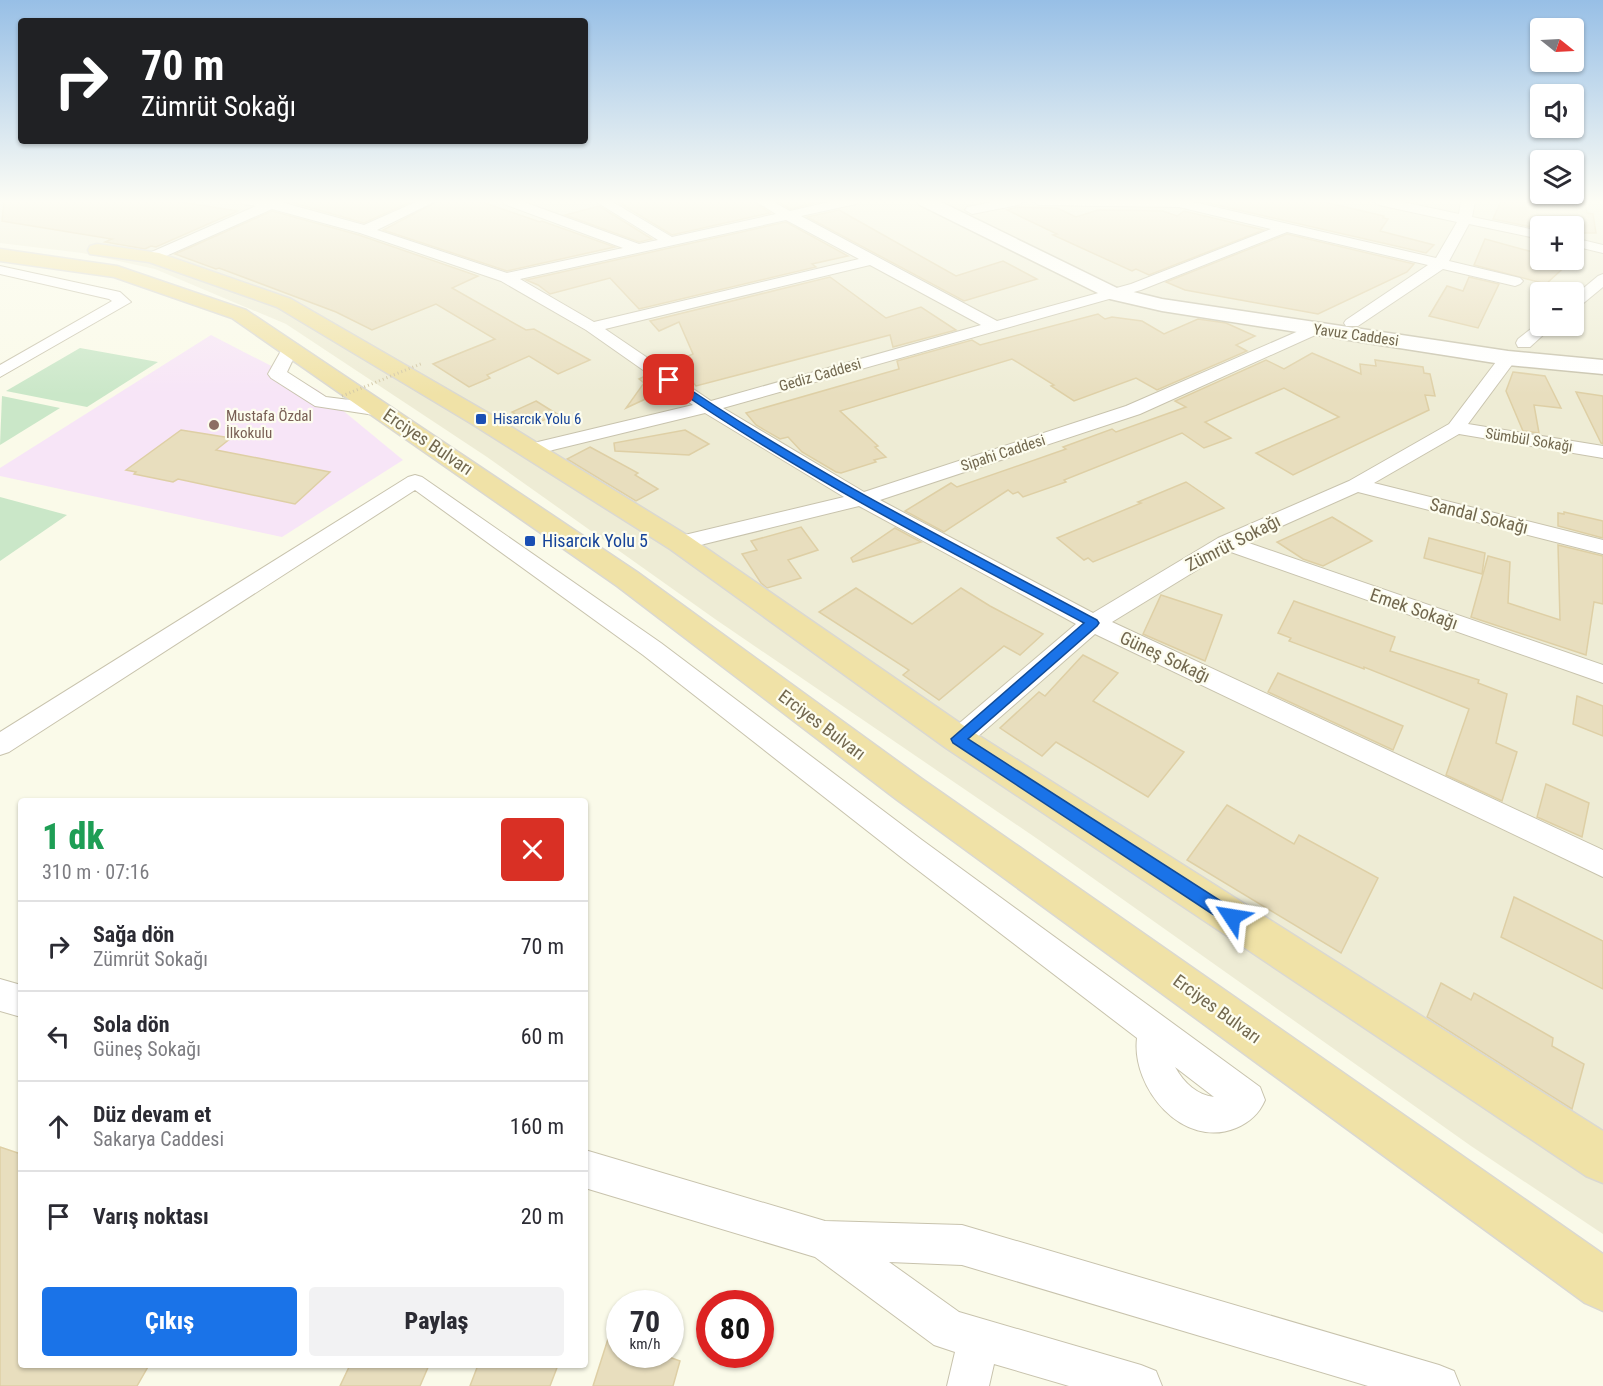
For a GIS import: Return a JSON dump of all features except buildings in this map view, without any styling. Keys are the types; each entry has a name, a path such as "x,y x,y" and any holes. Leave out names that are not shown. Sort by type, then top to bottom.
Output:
{"highway":[{"name":"Erciyes Bulvarı","path":"74,266 117,272 239,314 627,579 909,789 1603,1285"},
{"path":"177,266 284,303 480,419 680,543 958,739 1603,1159"}],"street":[{"name":"Güneş Sokağı","path":"470,266 506,278 592,327 708,407 862,499 1093,623 1603,864"},
{"path":"506,278 560,266"},
{"path":"592,327 850,266"},
{"path":"879,266 994,326"},
{"name":"Yavuz Caddesi","path":"1055,266 1110,293 1162,305 1316,330 1516,350 1603,352"},
{"name":"Yavuz Caddesi","path":"1091,266 1136,287 1242,308 1352,323 1603,367"},
{"name":"Gediz Caddesi","path":"528,450 708,407 1136,287 1190,266"},
{"path":"1352,323 1438,266"},
{"path":"1442,266 1515,281"},
{"path":"0,270 114,294 123,302 0,372"},
{"path":"1584,295 1603,279"},
{"path":"0,357 114,294"},
{"name":"Sipahi Caddesi","path":"680,543 862,499 1133,410 1316,330"},
{"name":"Zümrüt Sokağı","path":"958,739 1093,623 1226,543 1356,485 1456,428 1516,350 1533,336"},
{"name":"Sümbül Sokağı","path":"1456,428 1603,452"},
{"path":"0,745 415,481 652,649 912,849 1155,1031"},
{"name":"Sandal Sokağı","path":"1356,485 1603,547"},
{"name":"Emek Sokağı","path":"1226,543 1603,674"},
{"path":"0,995 18,1000"},
{"path":"588,1170 825,1241 962,1245 1439,1386"},
{"path":"825,1241 950,1330 1141,1386"},
{"path":"968,1386 979,1338"}],"path":[{"path":"342,396 423,363"}],"shaded area":[{"path":"140,266 1530,266 1530,270 1584,270 1584,266 1603,266 1603,1234 1471,1146 1039,840 715,619 487,457 286,324 155,269"},
{"name":"Mustafa Özdal İlkokulu","path":"211,335 318,390 403,460 282,537 0,476 0,468"}],"green space":[{"path":"80,348 158,362 87,407 6,391"},
{"path":"2,396 60,408 0,445"},
{"path":"0,497 67,515 0,561"}],"place":[{"name":"Hisarcık Yolu 6","path":"481,419"},
{"name":"Mustafa Özdal İlkokulu","path":"214,425"},
{"name":"Hisarcık Yolu 5","path":"530,541"}],"route":[{"path":"669,380 708,407 862,499 1093,623 958,739 1232,917"}]}
